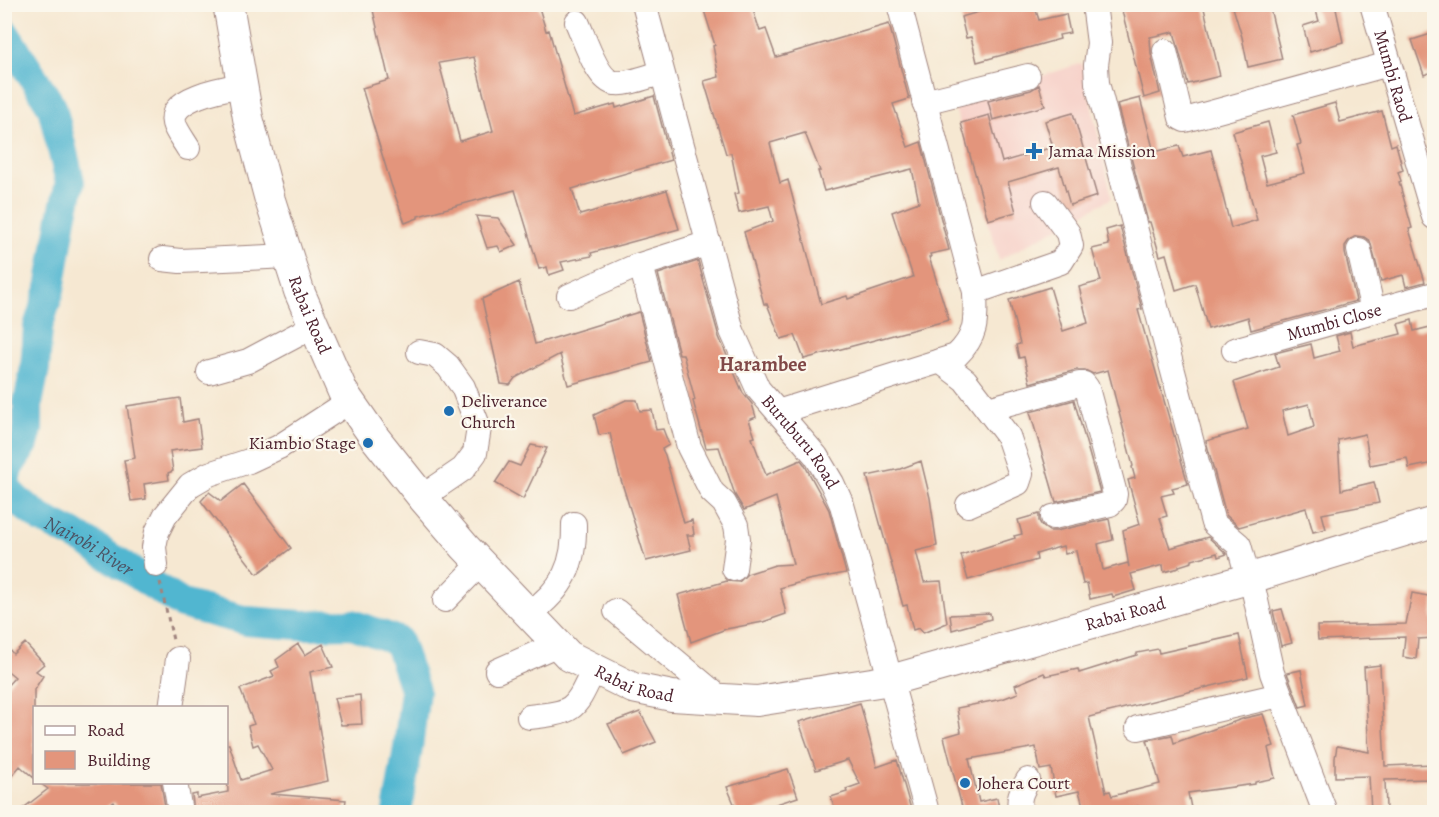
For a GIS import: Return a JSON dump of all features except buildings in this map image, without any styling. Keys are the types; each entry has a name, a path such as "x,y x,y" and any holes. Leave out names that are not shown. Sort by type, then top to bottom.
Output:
{"main road":[{"name":"Rabai Road","path":"228,4 248,118 265,179 288,256 314,326 343,392 375,438 422,497 569,656 633,688 672,696 757,701 891,680 1251,581 1434,522"}],"street":[{"name":"Buruburu Road","path":"644,4 732,331 758,389 816,456 842,505 927,813"},
{"path":"778,412 956,356 971,338 976,322 975,292 899,4"},
{"path":"1094,4 1099,43 1096,65 1097,83 1213,523 1239,545 1251,581 1272,673 1325,813"},
{"name":"Mumbi Raod","path":"1372,4 1389,64 1428,172 1434,217"},
{"path":"577,22 594,61 607,80 621,83 661,73"},
{"path":"1165,51 1181,118 1185,120 1389,64"},
{"path":"924,102 1028,76"},
{"path":"188,148 174,123 175,114 182,105 210,91 243,86"},
{"path":"975,292 1061,262 1071,246 1068,233 1044,202"},
{"path":"569,296 641,265 709,243"},
{"path":"1359,250 1373,311"},
{"path":"162,259 180,261 288,256"},
{"path":"641,265 689,447 712,492 723,503 736,525 738,539 734,570"},
{"name":"Mumbi Close","path":"1234,350 1434,294"},
{"path":"209,372 248,361 314,326"},
{"path":"419,352 435,355 448,366 463,387 479,428 475,453 463,469 422,497"},
{"path":"940,361 965,380 1008,436 1021,474 1018,483 968,505"},
{"path":"988,409 1079,384 1084,384 1087,388 1115,494 1114,500 1110,504 1053,518"},
{"path":"156,565 154,547 157,532 165,516 190,485 209,474 249,461 279,447 350,401"},
{"path":"530,614 546,601 570,566 574,544 574,524"},
{"path":"445,600 481,563"},
{"path":"921,686 1251,581"},
{"path":"616,611 721,699"},
{"path":"497,671 558,644"},
{"path":"171,706 178,659"},
{"path":"529,717 560,714 575,706 594,669"},
{"path":"1138,728 1280,695"},
{"path":"1021,813 1018,803 1019,796 1028,780"},
{"path":"175,784 180,813"}],"path":[{"path":"156,565 178,659"}],"shaded area":[{"name":"Jamaa Mission","path":"1082,63 1112,198 999,260 954,105"}],"waterway":[{"name":"Nairobi River","path":"4,32 52,107 70,182 50,289 38,327 35,368 28,403 28,429 24,444 8,468 5,481 8,491 42,519 84,540 182,604 247,621 301,625 352,624 398,641 415,691 397,812"}],"place":[{"name":"Jamaa Mission","path":"1034,151"},
{"name":"Deliverance Church","path":"449,411"},
{"name":"Kiambio Stage","path":"368,443"},
{"name":"Johera Court","path":"965,783"}],"district":[{"name":"Harambee","path":"763,364"}]}
